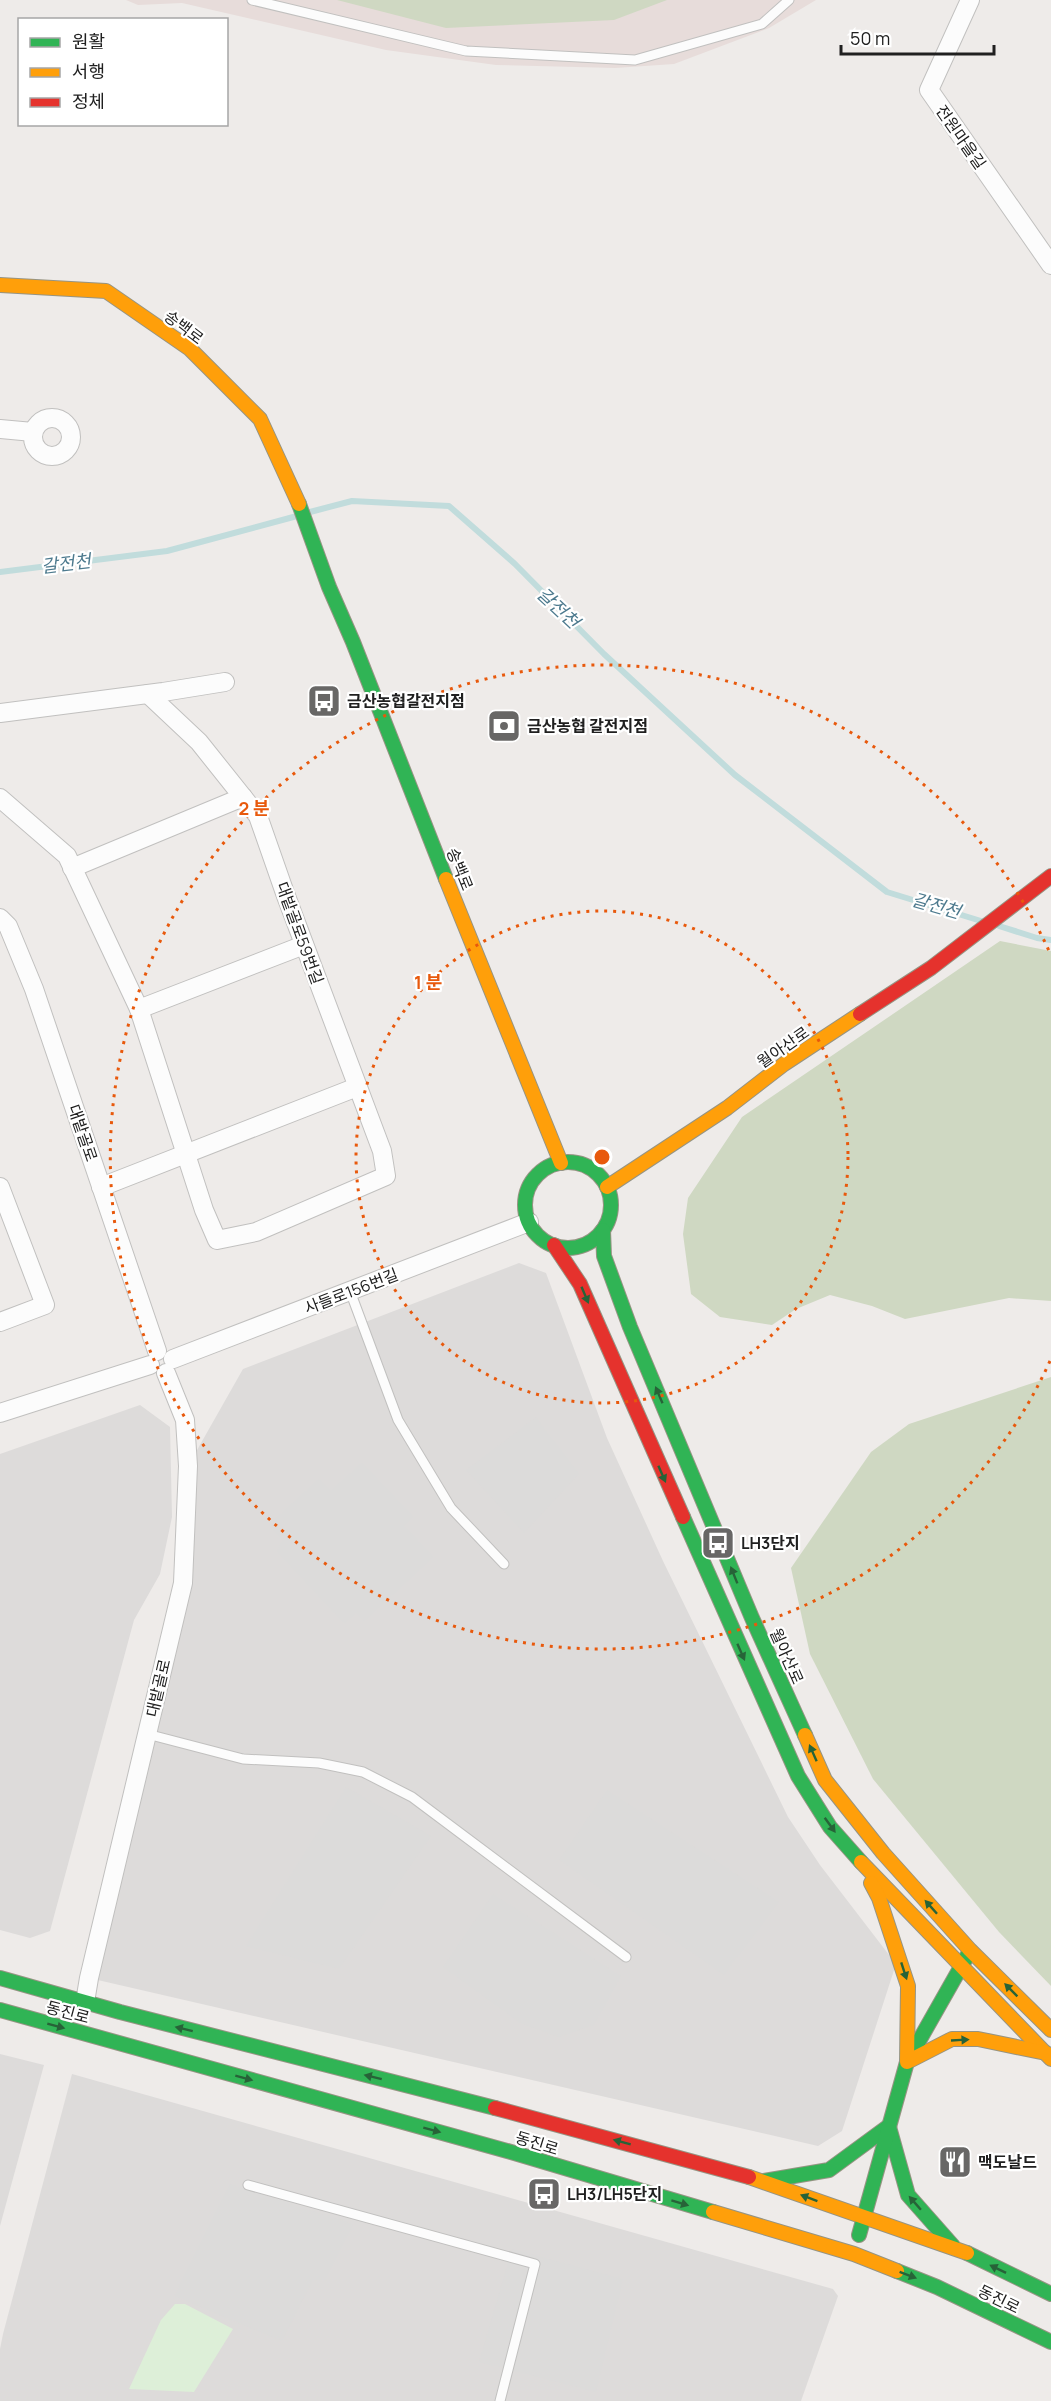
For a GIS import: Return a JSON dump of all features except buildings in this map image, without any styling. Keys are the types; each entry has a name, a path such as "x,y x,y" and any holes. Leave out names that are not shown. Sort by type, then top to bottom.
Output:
{"street":[{"name":"전원마을길","path":"970,0 929,90 1051,265"},
{"name":"송백로","path":"0,285 106,291 190,350 260,419 292,486 329,587 353,642 402,771 561,1163"},
{"path":"0,429 33,432"},
{"path":"0,713 225,682"},
{"name":"대밭골로59번길","path":"148,694 199,742 258,816 382,1151 386,1176 256,1232 217,1240 204,1210 187,1155"},
{"path":"72,868 243,797"},
{"path":"0,798 67,856 139,1009 187,1155"},
{"name":"월아산로","path":"607,1187 727,1108 784,1065 931,968 1046,879"},
{"name":"대밭골로","path":"0,918 8,926 34,989 162,1362 185,1420 188,1466 183,1583 85,2002"},
{"path":"139,1009 304,945"},
{"path":"101,1187 357,1087"},
{"path":"572,1162 583,1165 601,1178 607,1187 611,1209 603,1230 595,1238 575,1247 554,1245 543,1240 529,1222 525,1201 533,1180 541,1172 561,1163 572,1162"},
{"path":"0,1187 45,1305 0,1322"},
{"name":"사들로156번길","path":"0,1413 162,1362 529,1222"},
{"name":"월아산로","path":"603,1230 604,1256 630,1327 752,1618 825,1780 883,1853 970,1950 1051,2030"},
{"path":"554,1245 580,1284 798,1776 830,1827 858,1859 1048,2056"},
{"path":"858,1859 879,1898 909,1986 907,2062"},
{"path":"854,2254 907,2062 970,1950"},
{"name":"동진로","path":"0,1978 120,2012 498,2109 764,2181 864,2218 954,2247 1051,2294"},
{"path":"54,1993 89,1978 120,2012"},
{"name":"동진로","path":"0,2010 511,2152 854,2254 937,2287 1051,2342"},
{"path":"907,2062 952,2039 978,2039 1048,2056"},
{"path":"764,2181 828,2169 889,2127"},
{"path":"889,2127 908,2195 954,2247"}],"lane":[{"path":"252,0 466,51 635,60 762,24 789,0"},
{"path":"350,1292 398,1420 451,1508 504,1564"},
{"path":"147,1734 243,1759 319,1763 363,1772 412,1797 626,1957"},
{"path":"248,2185 536,2264 500,2401"}],"shaded area":[{"path":"126,0 816,0 769,28 674,64 615,68 496,65 386,50 182,3 138,5"},
{"path":"519,1263 546,1273 607,1438 663,1561 788,1817 820,1865 896,1964 842,2131 818,2146 89,1978 183,1583 188,1466 243,1369"},
{"path":"140,1405 170,1427 172,1517 160,1574 134,1620 50,1931 30,1938 0,1930 0,1454"},
{"path":"536,1417 579,1474 524,1533 466,1470"},
{"path":"362,1463 413,1517 404,1526 433,1557 364,1621 356,1613 344,1623 277,1551 283,1540 269,1525 319,1479 331,1491"},
{"path":"346,1787 431,1836 339,1969 246,1946"},
{"path":"607,1790 779,1902 724,1975 559,1860"},
{"path":"493,1894 621,1976 594,2025 559,2037 522,2024 443,1967"},
{"path":"0,2054 44,2065 0,2226"},
{"path":"72,2074 833,2289 838,2296 801,2401 0,2401 0,2349 3,2334"},
{"path":"230,2184 353,2224 325,2280 313,2280 282,2341 174,2296"},
{"path":"512,2249 623,2279 596,2392 479,2362"}],"green space":[{"path":"337,0 667,0 614,20 446,28"},
{"path":"1000,941 1051,951 1051,1301 1009,1298 905,1319 872,1306 830,1295 796,1309 772,1325 720,1317 691,1294 683,1234 688,1198 742,1117"},
{"path":"1051,1377 1051,1986 999,1932 873,1779 810,1654 791,1568 871,1452 909,1424"},
{"path":"175,2304 185,2304 233,2329 194,2392 129,2389 161,2320"}],"waterway":[{"name":"갈전천","path":"310,512 352,501 449,506 515,564 604,654 735,775 887,892 981,921"},
{"name":"갈전천","path":"0,572 167,551 297,516"},
{"name":"갈전천","path":"999,926 1051,940"}],"traffic: fast":[{"path":"299,504 329,587 353,642 446,879"},
{"path":"568,1162 584,1166 598,1175 607,1189 611,1205 607,1221 598,1235 584,1244 568,1248 552,1244 538,1235 529,1221 525,1205 529,1189 538,1175 552,1166 568,1162"},
{"path":"603,1230 604,1256 630,1327 752,1618 805,1735"},
{"path":"683,1517 798,1776 830,1827 861,1862"},
{"path":"859,2235 907,2062 970,1951"},
{"path":"0,1978 120,2012 495,2108"},
{"path":"0,2010 511,2152 713,2212"},
{"path":"764,2181 829,2170 889,2126"},
{"path":"889,2127 908,2195 953,2246"},
{"path":"967,2253 1051,2294"},
{"path":"897,2271 937,2287 1051,2342"}],"traffic: slow":[{"path":"0,285 106,291 190,349 260,419 299,504"},
{"path":"446,879 561,1163"},
{"path":"607,1187 727,1108 784,1064 860,1014"},
{"path":"805,1735 825,1780 883,1853 970,1950 1051,2030"},
{"path":"861,1862 1051,2059"},
{"path":"871,1883 879,1898 908,1986 907,2062 952,2039 978,2039 1046,2053"},
{"path":"749,2177 967,2253"},
{"path":"713,2212 854,2254 897,2271"}],"traffic: jam":[{"path":"860,1014 931,968 1051,876"},
{"path":"554,1245 580,1284 683,1517"},
{"path":"495,2108 749,2177"}],"place":[{"name":"금산농협갈전지점","path":"324,701"},
{"name":"금산농협 갈전지점","path":"504,726"},
{"name":"LH3단지","path":"718,1543"},
{"name":"맥도날드","path":"955,2162"},
{"name":"LH3/LH5단지","path":"544,2194"}]}
